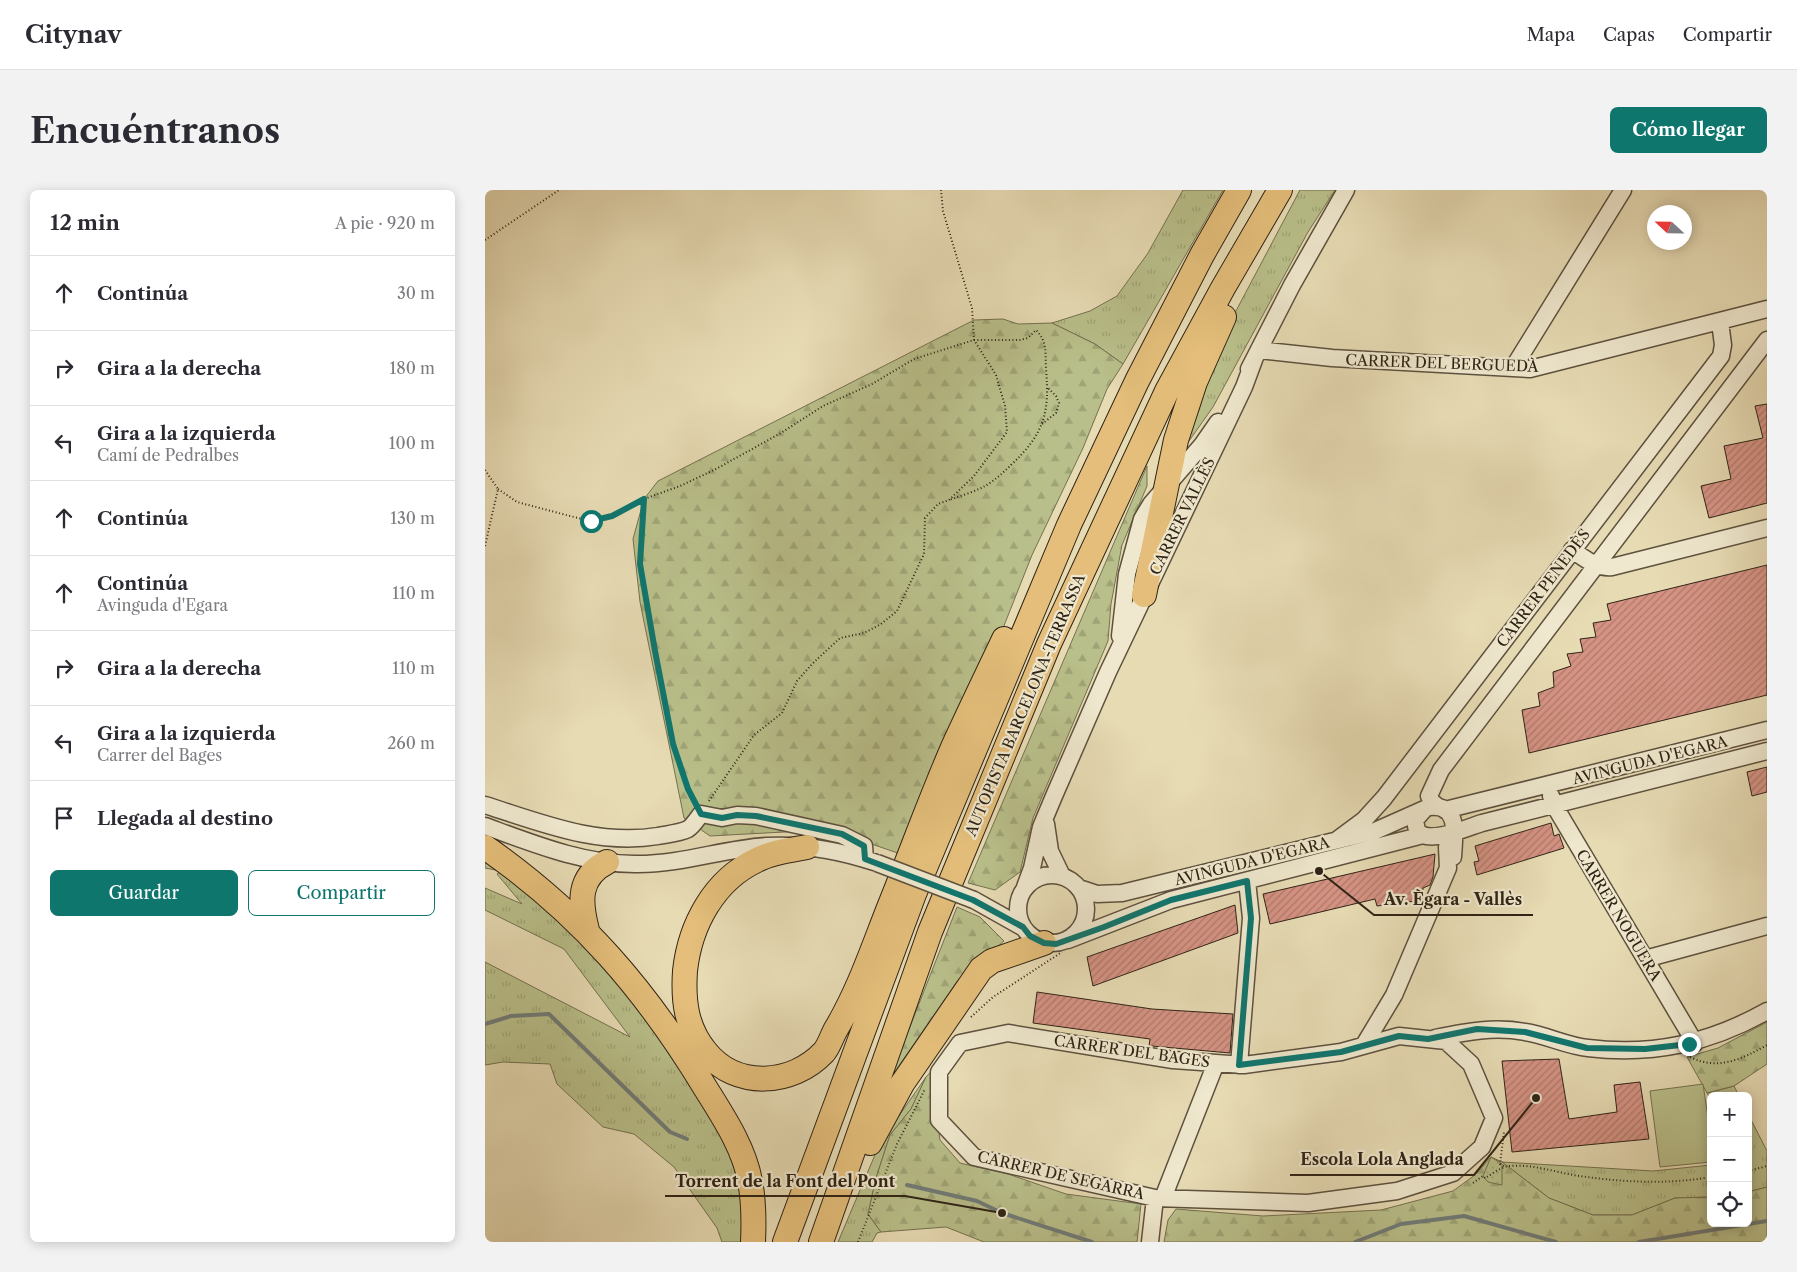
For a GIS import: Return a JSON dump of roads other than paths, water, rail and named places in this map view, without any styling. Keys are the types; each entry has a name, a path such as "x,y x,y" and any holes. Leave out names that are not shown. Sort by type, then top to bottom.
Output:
{"highway":[{"name":"AUTOPISTA BARCELONA-TERRASSA","path":"785,1242 918,885 1069,525 1137,381 1202,255 1239,190"},
{"name":"AUTOPISTA BARCELONA-TERRASSA","path":"821,1242 930,932 1049,644 1167,391 1223,288 1280,191"},
{"path":"1144,595 1177,440 1195,382 1280,191"},
{"path":"807,847 757,860 733,876 702,912 695,930 689,949 683,997 688,1020 697,1041 712,1060 733,1073 767,1080 782,1078 812,1062 825,1050 859,985 954,746 1017,611 1069,525"},
{"path":"485,848 545,892 587,930 631,980 671,1034 730,1128 750,1180 754,1208 753,1242"},
{"path":"587,930 580,905 581,894 589,876 607,862"},
{"path":"829,1242 871,1141 888,1106 970,983 981,969 992,961 1059,945"}],"street":[{"name":"CARRER VALLÈS","path":"1022,893 1032,868 1038,837 1049,808 1108,672 1241,393 1257,355 1292,285 1347,190"},
{"path":"1513,368 1623,190"},
{"name":"CARRER DEL BERGUEDÀ","path":"1257,355 1544,368 1767,309"},
{"name":"CARRER PENEDÈS","path":"1337,840 1364,820 1384,798 1721,356 1723,345 1720,322"},
{"name":"CARRER PENEDÈS","path":"1435,809 1429,796 1441,770 1767,340"},
{"name":"CARRER VALLÈS","path":"1108,672 1121,632 1127,574 1133,545 1142,519 1151,504 1203,445 1257,355"},
{"path":"1572,550 1595,565 1604,568 1767,528"},
{"name":"AVINGUDA D'EGARA","path":"1079,888 1097,894 1122,893 1391,826 1435,809 1549,785 1767,730"},
{"name":"AVINGUDA D'EGARA","path":"1059,945 1171,900 1767,751"},
{"name":"CARRER NOGUERA","path":"1549,785 1554,805 1645,959 1690,1048"},
{"path":"485,805 574,833 604,837 651,837 673,833 690,828 701,814 722,818 737,815 756,816 842,834 864,846 871,861"},
{"name":"CARRER VALLÈS","path":"1049,808 1045,828 1047,840 1053,860 1062,876"},
{"path":"1435,809 1454,820 1442,833 1417,831 1415,825 1418,816 1435,809"},
{"path":"1365,1045 1394,995 1450,862 1467,834 1477,825"},
{"path":"485,826 567,854 607,862 639,864 670,862 766,846 807,847 871,861 973,900 1023,927"},
{"path":"1442,833 1450,862"},
{"path":"973,900 1006,902 1022,893 1040,876 1050,874 1062,876 1079,888 1087,911 1084,923 1077,932 1059,945 1030,936 1023,927 1017,910 1022,893"},
{"path":"1239,1065 1251,918 1247,881"},
{"path":"1645,959 1767,926"},
{"name":"CARRER DEL BAGES","path":"1428,1039 1477,1029 1525,1032 1587,1048 1690,1048 1767,1011"},
{"name":"CARRER DEL BAGES","path":"934,1077 960,1043 1008,1033 1173,1060 1239,1065 1341,1052 1399,1036 1446,1041 1471,1064 1499,1124"},
{"path":"1159,1198 1216,1063"},
{"name":"CARRER DE SEGARRA","path":"934,1077 939,1120 974,1157 1159,1198 1308,1203 1397,1191 1453,1173 1482,1147 1499,1124"},
{"name":"CARRER DE SEGARRA","path":"1150,1242 1152,1218 1159,1198"}],"waterway":[{"path":"485,1024 511,1016 549,1014 670,1132 687,1139"},
{"path":"907,1185 977,1201 1002,1213 1092,1242"},
{"path":"1355,1242 1401,1224 1464,1216 1556,1242"},
{"path":"1639,1242 1767,1221"}],"place":[{"name":"Av. Ègara - Vallès","path":"1319,871"},
{"name":"Escola Lola Anglada","path":"1536,1098"},
{"name":"Torrent de la Font del Pont","path":"1002,1213"}]}
